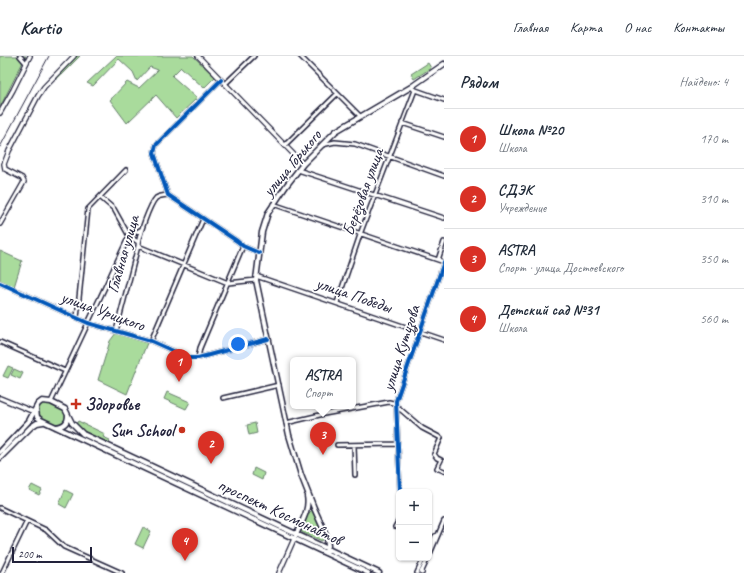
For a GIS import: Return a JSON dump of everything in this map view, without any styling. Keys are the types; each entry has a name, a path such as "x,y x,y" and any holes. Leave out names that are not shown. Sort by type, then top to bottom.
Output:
{"main road":[{"name":"улица Горького","path":"304,484 286,423 256,278 264,222 273,204 298,170 336,131 411,87 444,64"},
{"path":"0,452 23,428 38,404 42,401 51,402"},
{"name":"проспект Космонавтов","path":"51,402 65,409 75,426 83,434 326,551 368,573"},
{"path":"35,410 38,417 45,422"},
{"path":"56,427 62,426 66,423 68,415"},
{"path":"0,458 33,424 45,422"},
{"name":"проспект Космонавтов","path":"45,422 295,536"},
{"path":"295,536 306,511 308,500 304,484"},
{"path":"304,484 327,537 326,551"},
{"path":"306,511 314,508"},
{"name":"проспект Космонавтов","path":"326,551 379,573"}],"street":[{"path":"20,56 26,63"},
{"path":"0,113 30,56"},
{"path":"0,224 24,182 22,178 5,169 4,164 38,96 44,87 74,56"},
{"path":"198,56 303,164"},
{"path":"225,84 254,56"},
{"path":"300,56 360,116"},
{"path":"221,80 156,145 154,148 154,153 168,195 243,246 259,253"},
{"path":"411,87 415,90 444,100"},
{"name":"Берёзовая улица","path":"337,303 415,90"},
{"path":"285,145 337,94"},
{"path":"402,123 444,137"},
{"path":"322,145 335,142 355,144 444,176"},
{"path":"77,318 88,209 126,170"},
{"path":"298,170 444,218"},
{"name":"Главная улица","path":"116,331 142,229 154,200 159,196 168,195"},
{"path":"100,197 114,209 128,236 138,242"},
{"path":"273,204 444,262"},
{"path":"151,341 203,219"},
{"path":"51,402 128,236 142,229"},
{"path":"438,260 444,242"},
{"path":"138,246 228,282 256,278"},
{"path":"243,246 200,348 198,358 268,339"},
{"name":"улица Кутузова","path":"400,489 398,408 396,401 444,262"},
{"name":"улица Победы","path":"256,278 337,303 444,340"},
{"name":"улица Урицкого","path":"0,283 88,323 151,341 190,358 198,358"},
{"path":"0,342 65,372"},
{"path":"223,398 278,385"},
{"path":"0,398 35,410"},
{"path":"356,408 385,402 393,403 422,428 441,438 434,454 441,460 437,468 444,471"},
{"path":"286,423 352,409"},
{"path":"337,445 398,444"},
{"path":"354,445 355,475"},
{"path":"0,508 46,530 64,547 122,573"},
{"path":"2,573 27,521"},
{"path":"432,551 444,521"},
{"path":"432,542 435,536 438,535"},
{"path":"279,573 295,536"},
{"path":"421,572 423,561"},
{"path":"421,572 427,561"},
{"path":"416,573 421,572"}],"green space":[{"path":"0,56 26,56 0,107"},
{"path":"77,56 80,56 57,79 54,78"},
{"path":"116,56 193,56 215,77 204,88 181,67 172,76 197,98 176,118 156,95 127,123 110,100 127,82 139,88 158,70 150,67 137,81 133,72 119,59 93,86 87,83"},
{"path":"428,63 431,68 414,79 411,74"},
{"path":"0,251 22,261 14,287 0,281"},
{"path":"116,333 147,343 127,394 98,380 110,341"},
{"path":"8,366 13,368 8,378 3,376"},
{"path":"14,369 23,373 20,379 11,375"},
{"path":"167,392 190,402 186,409 164,399"},
{"path":"43,403 47,403 64,411 66,418 57,424 46,420 38,412 39,407"},
{"path":"78,421 105,434 103,437 110,440 109,443 85,432 76,424"},
{"path":"255,423 257,433 249,435 247,425"},
{"path":"254,468 264,473 262,480 252,475"},
{"path":"32,485 42,490 39,495 29,490"},
{"path":"65,490 73,494 66,508 59,504"},
{"path":"312,510 321,528 324,538 322,541 301,532 304,520"},
{"path":"143,527 151,531 143,548 135,544"}],"railway":[{"path":"0,147 49,56"}],"cycle path":[{"path":"221,80 156,145 154,153 168,195 243,246 259,253"},
{"path":"400,489 396,401 444,262"},
{"path":"0,283 88,323 151,341 189,358 198,358 268,339"}],"place":[{"name":"Школа №20","path":"179,382"},
{"name":"Здоровье","path":"76,404"},
{"name":"Sun School","path":"182,430"},
{"name":"ASTRA","path":"323,455"},
{"name":"СДЭК","path":"211,464"},
{"name":"Детский сад №31","path":"185,561"}]}
